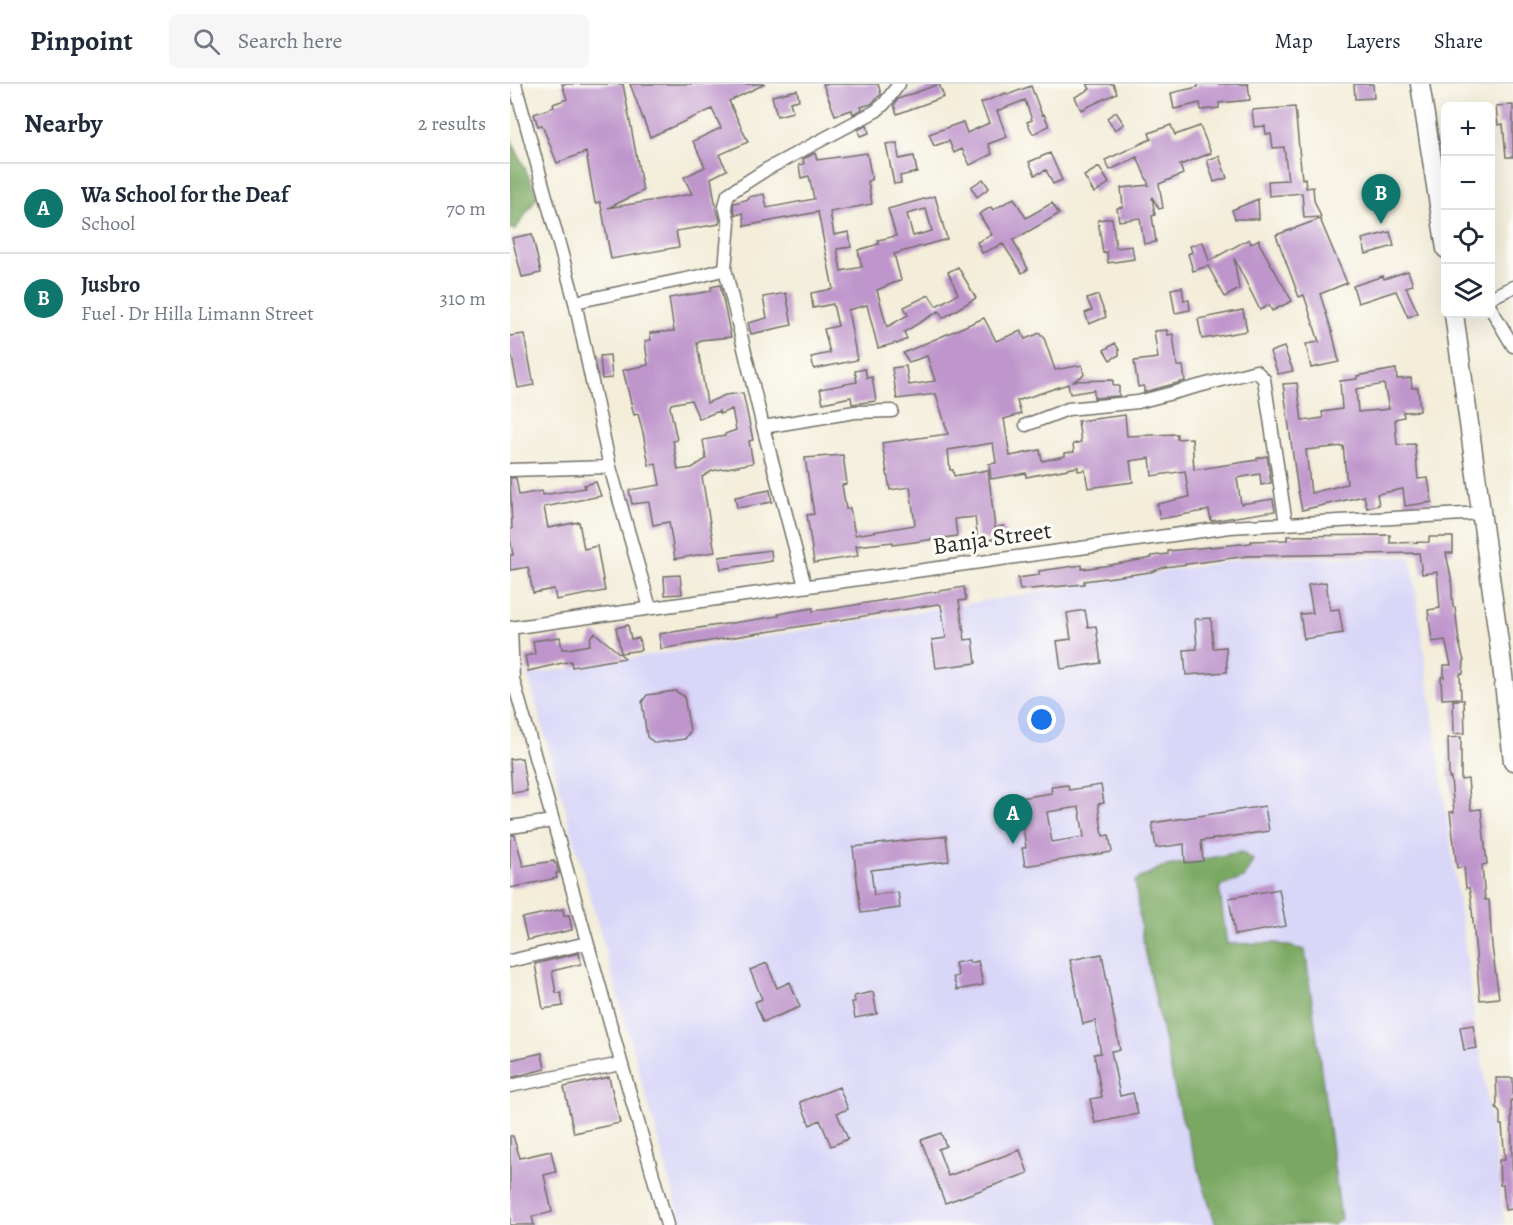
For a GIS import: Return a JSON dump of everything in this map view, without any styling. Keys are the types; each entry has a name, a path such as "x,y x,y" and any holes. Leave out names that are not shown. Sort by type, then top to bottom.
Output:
{"highway":[{"path":"1420,84 1441,222"},
{"path":"1455,318 1513,761"}],"street":[{"path":"515,84 575,302 610,467 650,608"},
{"path":"805,586 763,427 725,269 729,223 725,206 728,194 796,153 876,111 884,104 894,86"},
{"path":"575,302 725,269"},
{"path":"1495,296 1513,287"},
{"path":"1495,314 1513,346"},
{"path":"1026,425 1068,409 1138,402 1256,371 1264,380 1286,524"},
{"path":"763,427 855,412 892,411"},
{"path":"510,470 610,467"},
{"name":"Banja Street","path":"511,628 1218,529 1482,513"},
{"path":"511,628 511,679 667,1225"},
{"path":"510,827 553,821"},
{"path":"510,961 587,943"},
{"path":"510,1086 621,1064"}],"shaded area":[{"path":"1411,557 1474,1012 1473,1025 1477,1048 1481,1052 1505,1225 682,1225 528,675 1248,558"}],"green space":[{"path":"510,137 538,196 515,230 510,229"},
{"path":"1241,852 1253,860 1244,878 1219,887 1227,944 1276,943 1305,950 1341,1219 1334,1225 1216,1225 1179,1108 1142,935 1135,881 1162,867"}],"building":[{"path":"562,84 623,84 643,191 608,208 692,194 684,177 705,167 693,141 721,128 712,109 650,137 630,84 765,84 729,101 748,142 719,155 727,170 711,178 719,224 676,231 679,247 611,259 600,202 595,203 586,152 557,163 542,125 538,126 534,114 554,107 553,104 567,99"},
{"path":"823,84 878,84 881,94 871,104 861,107 862,109 853,114 852,110 835,115"},
{"path":"939,84 944,97 897,114 894,105 898,99"},
{"path":"1087,84 1113,84 1117,93 1081,110 1075,97 1090,89"},
{"path":"1198,84 1248,84 1250,100 1219,103 1219,108 1201,110 1200,103 1174,109 1171,93 1198,87"},
{"path":"1354,84 1373,84 1374,98 1355,99"},
{"path":"1031,86 1042,115 1044,114 1049,126 1033,134 1027,122 1032,120 1025,100 997,111 1007,137 988,144 992,154 970,165 962,149 954,153 949,141 934,146 929,134 963,122 967,133 989,123 981,103"},
{"path":"797,90 799,100 790,102 793,112 777,116 772,96"},
{"path":"1513,105 1513,157 1506,157 1503,124 1498,125 1496,106"},
{"path":"1295,107 1302,179 1305,178 1306,188 1313,187 1314,200 1321,217 1304,218 1302,193 1269,196 1268,181 1288,180 1284,147 1273,148 1271,134 1266,134 1265,126 1254,127 1252,110"},
{"path":"1116,112 1124,124 1115,130 1107,118"},
{"path":"867,125 869,133 860,136 858,130"},
{"path":"1171,125 1175,135 1200,126 1211,153 1180,165 1183,174 1159,184 1163,208 1159,209 1152,197 1156,242 1144,244 1140,218 1119,221 1117,208 1123,207 1121,188 1149,185 1137,157 1110,170 1105,160 1151,139 1149,133"},
{"path":"897,143 899,159 914,156 917,172 900,176 901,183 894,184 886,144"},
{"path":"815,153 817,160 867,153 872,180 868,181 872,204 830,212 834,235 849,232 851,247 837,249 841,271 862,267 858,250 879,244 878,240 896,236 888,209 935,196 947,239 894,254 901,280 877,290 887,327 908,315 904,307 929,295 936,306 958,294 948,272 958,267 976,298 943,318 939,311 904,332 907,339 897,344 878,348 867,305 848,310 857,360 814,369 811,357 830,353 824,329 838,326 833,304 813,308 811,293 833,289 818,212 745,226 743,213 736,215 733,206 734,203 749,199 748,197 764,194 767,208 814,199 809,176 801,178 799,165 804,164 803,159","holes":["926,209 932,231 913,236 907,214"]},
{"path":"1050,153 1062,180 1053,184 1046,170 1035,175 1029,162"},
{"path":"1219,156 1227,178 1214,182 1207,160"},
{"path":"1099,167 1109,183 1094,193 1084,176"},
{"path":"983,179 989,188 977,197 971,187"},
{"path":"1014,198 1026,218 1052,203 1059,214 1013,240 1028,269 1022,273 1003,244 982,253 977,242 992,235 979,214 991,207 993,210"},
{"path":"1258,199 1259,219 1235,219 1232,210"},
{"path":"1112,218 1116,248 1132,246 1134,259 1108,263 1107,252 1103,253 1098,220"},
{"path":"1320,219 1347,283 1320,294 1339,362 1311,368 1306,344 1319,342 1304,295 1299,297 1276,235"},
{"path":"1390,232 1394,246 1366,254 1362,239"},
{"path":"532,234 541,273 522,277 512,238"},
{"path":"1249,239 1251,244 1259,239 1259,243 1292,301 1272,311 1269,305 1260,310 1234,258 1239,289 1225,297 1208,266 1193,271 1188,254 1192,252 1190,246 1203,242 1209,261"},
{"path":"1408,271 1413,285 1406,287 1418,313 1408,317 1396,291 1358,303 1353,286"},
{"path":"720,285 731,337 700,340 697,343 707,403 725,395 743,393 753,440 749,441 753,463 712,471 702,477 715,552 675,559 669,522 653,525 649,502 632,504 629,490 660,485 656,464 649,465 638,414 634,415 623,370 648,365 645,341 651,340 650,333 674,331 669,298 711,291 711,287","holes":["691,400 699,419 719,411 720,414 732,409 736,430 725,436 703,440 706,459 692,468 678,470 673,441 677,440 671,404"]},
{"path":"1182,287 1184,300 1189,300 1190,310 1175,313 1171,289"},
{"path":"786,293 792,325 751,334 748,323 767,318 763,297"},
{"path":"1098,295 1106,317 1089,324 1085,313 1092,310 1087,299"},
{"path":"1243,310 1247,331 1202,339 1198,319"},
{"path":"984,318 996,341 1021,331 1025,339 1040,333 1041,336 1043,335 1055,370 1082,365 1084,375 1074,381 1113,380 1113,386 1119,386 1119,396 1094,398 1094,390 1070,394 1068,384 1017,401 1021,414 1004,419 1010,456 1040,450 1042,461 1065,456 1065,453 1074,452 1073,444 1081,442 1078,421 1125,415 1127,436 1177,434 1177,439 1192,438 1194,470 1257,460 1257,458 1267,456 1271,483 1261,485 1260,474 1237,478 1241,504 1273,499 1275,511 1211,521 1209,510 1160,519 1157,504 1189,497 1185,471 1152,476 1150,458 1130,461 1133,482 1088,488 1085,470 1078,471 1078,467 1026,477 1026,473 991,479 989,464 996,463 993,443 948,450 950,470 953,470 954,476 988,470 995,528 1004,526 1006,537 978,541 975,517 955,519 957,536 893,545 893,542 856,546 858,556 814,563 807,515 814,514 805,458 843,455 847,484 842,485 846,509 850,508 855,535 915,525 910,487 890,490 882,443 948,434 936,394 897,399 892,368 906,366 909,385 935,381 927,356 909,362 903,353"},
{"path":"1167,330 1167,335 1173,334 1177,366 1183,366 1185,381 1144,392 1144,386 1138,387 1134,361 1158,358 1154,331"},
{"path":"524,334 534,385 518,388 510,348 510,336"},
{"path":"1115,343 1119,355 1110,360 1104,350"},
{"path":"1284,347 1293,371 1278,374 1270,352"},
{"path":"610,355 612,378 602,379 600,356"},
{"path":"865,369 867,378 872,377 876,401 852,404 851,397 823,403 820,389 857,382 855,371"},
{"path":"1396,369 1397,379 1411,378 1412,388 1418,388 1420,411 1403,412 1404,417 1395,419 1397,445 1415,444 1418,479 1428,478 1432,502 1405,506 1403,489 1377,494 1379,505 1367,508 1364,496 1302,510 1283,384 1297,383 1302,421 1323,418 1322,412 1342,409 1340,381 1357,379 1357,376","holes":["1384,384 1389,409 1358,412 1356,389","1343,446 1347,484 1311,493 1306,450"]},
{"path":"510,478 516,478 519,495 542,491 543,495 585,488 584,485 596,482 601,496 544,507 548,528 579,522 584,549 597,546 605,591 556,600 554,589 533,593 528,567 510,570 510,555 513,555 510,538 510,529 512,529"},
{"path":"770,490 772,502 737,508 735,497"},
{"path":"1390,535 1390,543 1429,542 1429,537 1453,537 1453,553 1446,553 1451,577 1453,607 1455,607 1459,642 1464,661 1463,674 1460,674 1461,698 1442,699 1441,677 1444,677 1444,665 1451,665 1445,640 1432,642 1428,610 1440,608 1437,572 1422,574 1419,553 1248,556 1165,567 1151,572 1084,581 1084,584 1020,590 1018,578 1039,575 1039,571 1082,565 1082,569 1152,558 1151,556 1168,554 1168,551 1251,543 1251,541 1287,540 1287,536"},
{"path":"771,550 772,561 721,569 719,557"},
{"path":"680,575 682,594 665,595 664,576"},
{"path":"1326,582 1330,610 1339,609 1343,633 1304,639 1300,614 1313,613 1308,585"},
{"path":"964,587 966,600 959,601 965,640 973,639 976,663 936,668 932,640 946,638 941,605 938,604 661,649 659,634 779,616 778,614 813,608 813,611 830,609"},
{"path":"1085,610 1088,627 1096,626 1101,663 1061,669 1057,641 1071,639 1067,613"},
{"path":"1211,618 1213,648 1226,647 1227,672 1186,675 1184,650 1197,649 1195,619"},
{"path":"628,625 631,639 639,638 641,650 621,653 616,628"},
{"path":"595,633 625,658 572,667 571,661 528,671 525,656 535,654 533,641 560,637 562,649 568,649 589,645 591,636"},
{"path":"675,691 684,696 690,731 685,739 655,743 647,737 642,702 647,695"},
{"path":"1453,700 1464,700 1465,733 1454,734"},
{"path":"1461,737 1461,780 1468,779 1471,810 1481,809 1487,864 1482,865 1485,900 1489,900 1499,998 1480,1000 1471,898 1469,888 1466,888 1464,867 1457,868 1450,812 1454,812 1451,778 1449,778 1448,738"},
{"path":"522,758 527,791 512,793 510,759"},
{"path":"1068,785 1069,790 1101,785 1104,803 1098,804 1103,836 1109,835 1112,852 1025,866 1022,848 1026,848 1021,814 1017,815 1014,799 1052,793 1051,787","holes":["1079,807 1084,837 1052,842 1047,812"]},
{"path":"1265,806 1269,831 1201,841 1203,861 1185,863 1184,844 1156,848 1152,823"},
{"path":"510,835 515,835 523,866 554,861 559,873 556,873 557,878 510,888"},
{"path":"946,836 949,861 871,870 874,895 898,892 900,908 861,913 853,847"},
{"path":"1279,889 1286,926 1235,935 1229,898"},
{"path":"563,909 564,916 569,915 572,930 527,940 522,918"},
{"path":"579,953 581,964 552,971 556,993 561,993 563,1006 543,1009 535,964"},
{"path":"1102,954 1120,1050 1111,1051 1120,1096 1133,1093 1138,1114 1095,1123 1090,1099 1102,1097 1094,1054 1101,1053 1095,1021 1083,1024 1070,960"},
{"path":"969,960 970,963 978,961 983,985 957,990 953,977 958,976 955,963"},
{"path":"767,963 777,988 790,982 800,1007 763,1022 755,1002 762,999 750,970"},
{"path":"873,992 877,1014 855,1018 852,1002 855,1002 854,996"},
{"path":"1473,1025 1477,1048 1464,1050 1460,1027"},
{"path":"542,1053 545,1069 510,1078 510,1060"},
{"path":"609,1077 620,1123 574,1133 564,1087"},
{"path":"1496,1078 1513,1078 1513,1100 1511,1100 1513,1209 1505,1210 1503,1185 1500,1185 1499,1160 1505,1160 1500,1113 1496,1107"},
{"path":"839,1087 848,1109 837,1113 848,1139 831,1146 820,1120 810,1125 800,1102"},
{"path":"941,1133 946,1146 938,1149 948,1176 1020,1150 1028,1173 945,1203 921,1140"},
{"path":"510,1136 513,1136 520,1158 551,1151 556,1172 544,1175 552,1212 532,1217 534,1225 510,1225"}],"place":[{"name":"Jusbro","path":"1381,224"},
{"name":"Wa School for the Deaf","path":"1013,844"}]}
